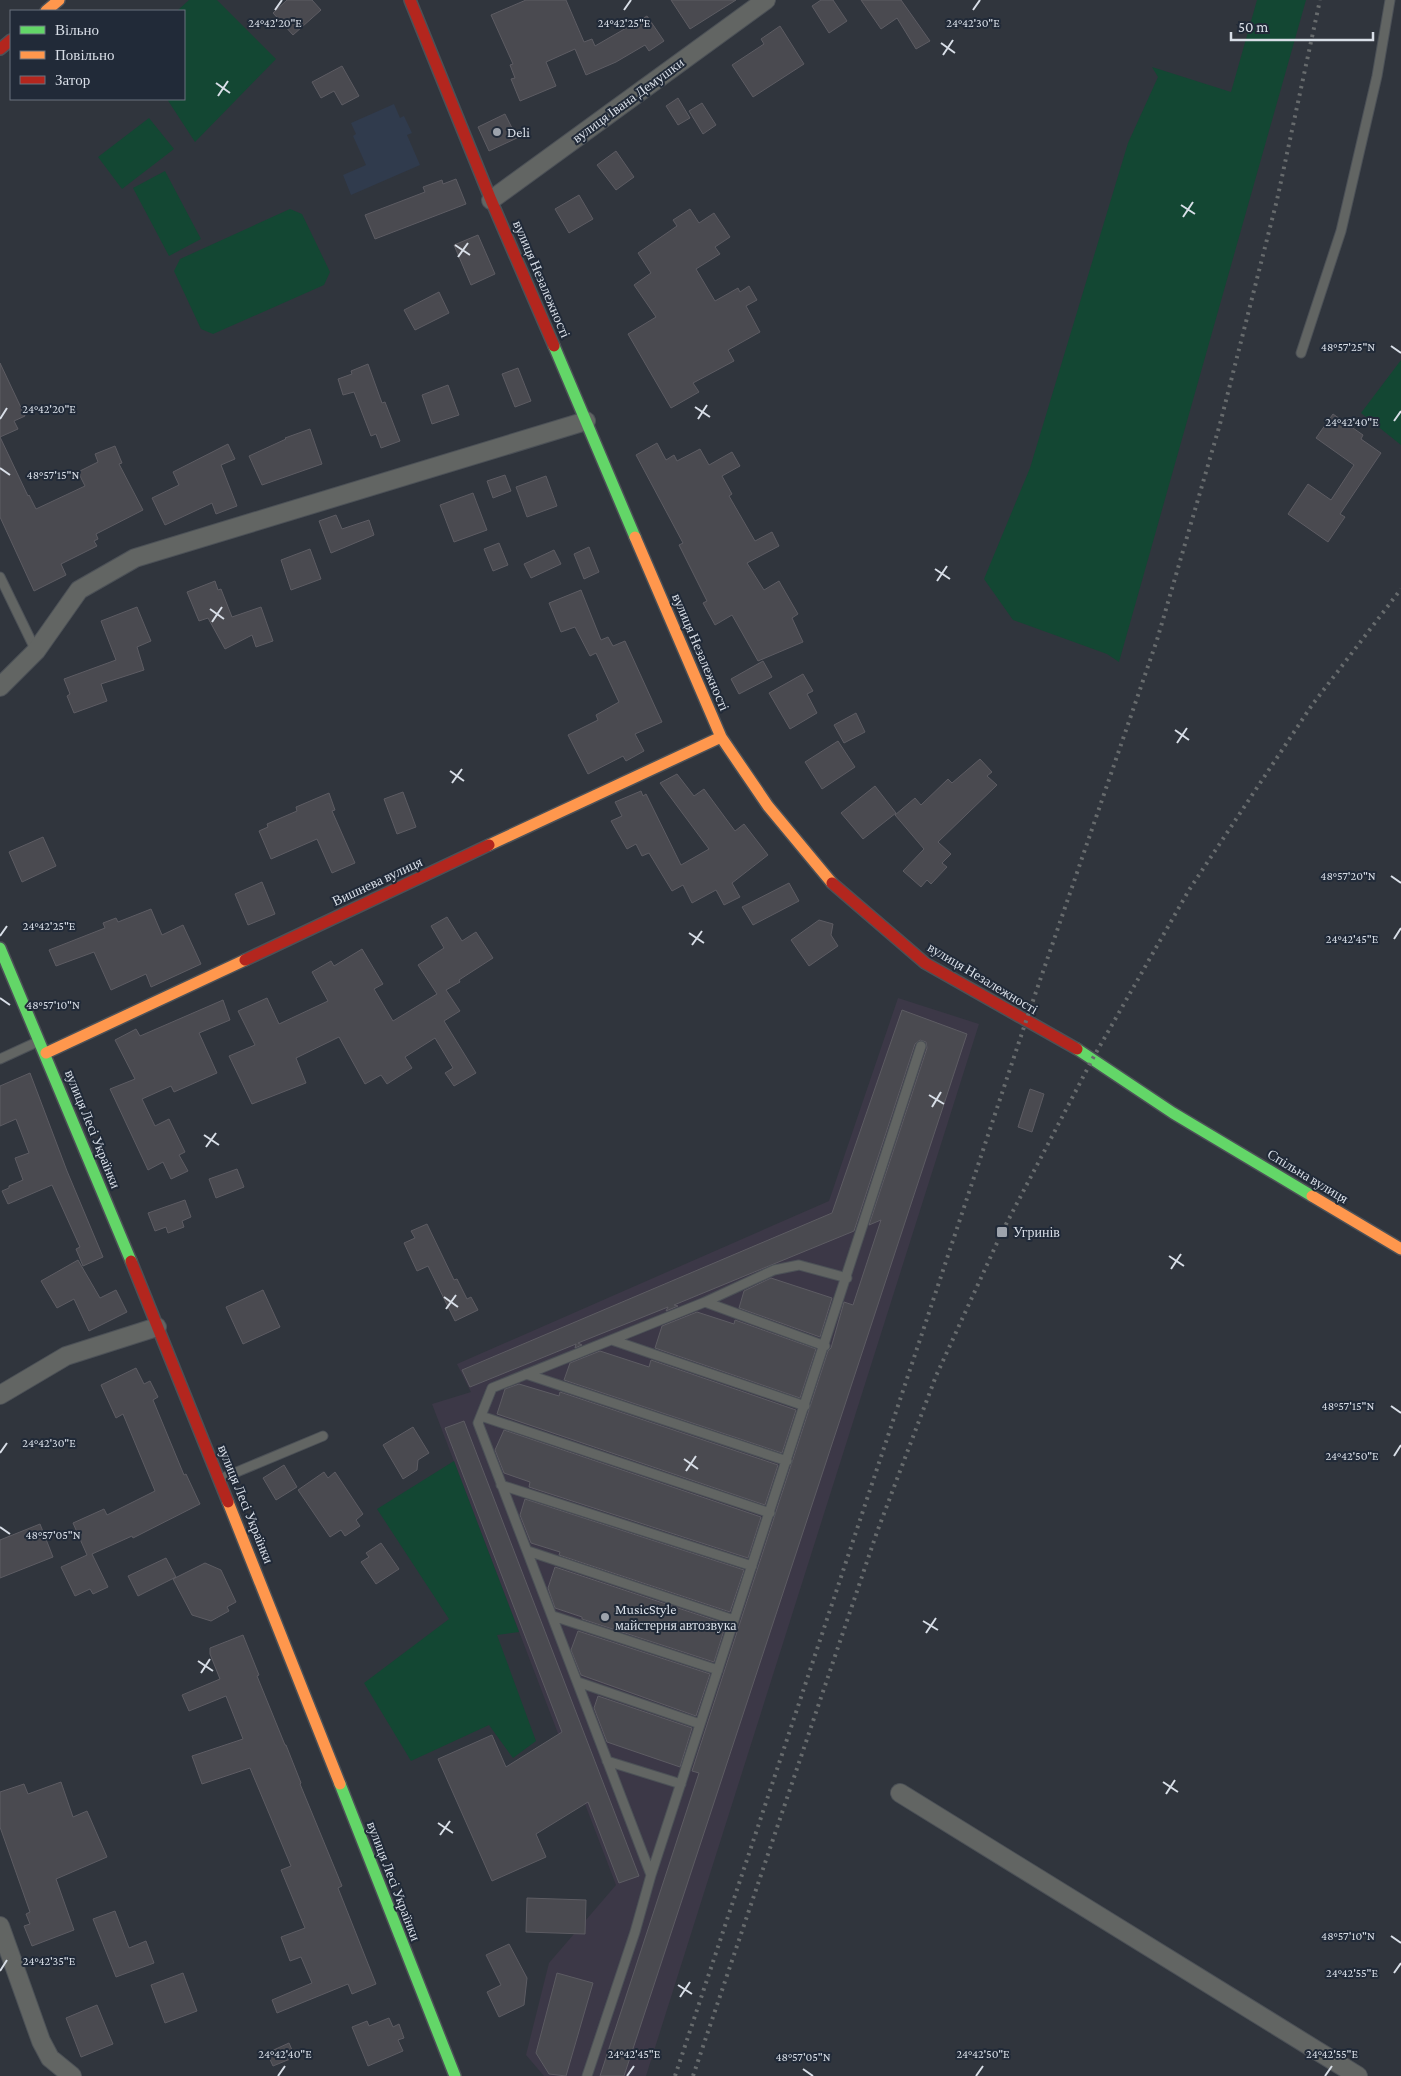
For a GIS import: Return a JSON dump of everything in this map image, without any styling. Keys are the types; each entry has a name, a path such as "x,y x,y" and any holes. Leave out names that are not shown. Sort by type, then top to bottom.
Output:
{"street":[{"path":"47,10 59,0"},
{"name":"вулиця Незалежності","path":"410,0 491,200 721,737 768,806 832,883 925,963 1093,1058 1200,1129"},
{"name":"вулиця Івана Демушки","path":"491,200 762,1"},
{"path":"0,49 10,41"},
{"path":"0,688 36,651 79,590 135,558 586,421"},
{"name":"Вишнева вулиця","path":"46,1053 721,737"},
{"name":"вулиця Лесі Українки","path":"0,948 46,1053 220,1479 455,2076"},
{"name":"Спільна вулиця","path":"1200,1129 1401,1249"},
{"path":"0,1395 66,1356 157,1327"},
{"path":"900,1793 1358,2076"},
{"path":"0,1926 50,2058 72,2076"}],"lane":[{"path":"1301,353 1341,231 1378,76 1390,0"},
{"path":"0,577 36,651"},
{"path":"0,1059 40,1040"},
{"path":"587,2076 921,1046"},
{"path":"651,1875 478,1423 492,1388 705,1302 774,1270 799,1265 847,1278"},
{"path":"705,1302 825,1346"},
{"path":"612,1340 805,1406"},
{"path":"526,1374 787,1461"},
{"path":"481,1416 770,1513"},
{"path":"220,1479 323,1436"},
{"path":"501,1484 752,1566"},
{"path":"528,1550 734,1620"},
{"path":"553,1616 718,1670"},
{"path":"578,1682 700,1724"},
{"path":"607,1761 681,1784"}],"shaded area":[{"path":"394,104 400,118 404,116 412,133 407,135 420,165 351,195 343,175 366,165 353,136 356,134 351,123"},
{"path":"898,998 979,1024 646,2076 544,2076 526,2055 549,1963 616,1885 432,1404 471,1392 457,1364 829,1201"}],"green space":[{"path":"189,0 217,0 276,59 195,142 168,100 185,100 185,10 178,10"},
{"path":"1257,0 1306,0 1119,662 1107,654 1013,620 984,579 1030,468 1128,143 1158,77 1152,67 1231,92"},
{"path":"149,118 174,149 122,189 98,157"},
{"path":"165,171 201,239 169,256 133,188"},
{"path":"290,209 302,214 330,272 324,285 213,334 201,329 174,271 180,259"},
{"path":"1401,360 1401,445 1361,413"},
{"path":"454,1461 519,1632 497,1635 536,1741 513,1758 489,1725 411,1761 364,1683 449,1619 377,1509"}],"building":[{"path":"287,0 312,0 321,10 293,35 273,13"},
{"path":"526,0 566,0 584,42 592,39 595,46 647,16 664,41 649,51 645,45 616,62 586,75 575,49 546,62 556,86 520,101 511,79 515,78 510,65 513,64 491,15"},
{"path":"671,0 736,0 690,29"},
{"path":"821,0 833,0 847,21 829,33 812,6"},
{"path":"861,0 901,0 930,41 916,49 897,18 881,29"},
{"path":"780,26 804,64 753,97 732,65 764,44 761,39"},
{"path":"342,66 359,96 342,105 334,91 321,98 312,82"},
{"path":"678,98 690,118 678,125 666,106"},
{"path":"702,103 716,125 703,134 689,111"},
{"name":"Deli","path":"505,114 517,138 489,151 478,127"},
{"path":"616,151 634,177 616,190 597,165"},
{"path":"456,179 466,204 375,239 365,215 425,192 423,187 442,180 443,184"},
{"path":"579,195 593,219 569,233 555,209"},
{"path":"690,209 699,223 714,213 730,237 715,247 720,254 696,269 715,301 738,288 740,292 749,286 757,300 746,306 760,332 728,350 734,361 693,383 699,392 671,408 628,334 656,317 634,285 651,273 638,253 677,226 673,220"},
{"path":"478,235 495,274 471,285 454,245"},
{"path":"439,292 449,313 415,330 404,310"},
{"path":"0,363 25,416 14,421 18,429 0,437"},
{"path":"368,364 382,403 385,402 400,441 381,448 376,434 371,436 354,392 343,395 338,379 352,374 351,371"},
{"path":"518,368 531,401 515,407 502,374"},
{"path":"448,385 459,415 432,424 422,395"},
{"path":"1333,414 1363,435 1361,439 1381,453 1340,514 1345,517 1328,542 1288,514 1308,484 1331,500 1354,465 1316,438"},
{"path":"310,429 322,464 262,485 249,456 285,438"},
{"path":"0,437 36,509 85,486 78,472 98,462 95,454 115,446 122,463 119,464 143,510 96,534 98,539 94,541 97,546 61,564 66,575 34,591 0,517"},
{"path":"657,443 666,460 674,455 677,461 700,449 709,465 732,452 740,466 722,476 732,494 729,496 755,541 772,532 779,546 747,563 764,590 779,581 798,614 792,618 803,642 758,661 732,615 715,625 703,603 707,601 679,545 683,543 636,455"},
{"path":"228,444 235,459 221,465 237,506 216,514 212,503 165,525 152,498 179,485 173,472"},
{"path":"505,475 511,491 493,498 487,481"},
{"path":"546,476 557,506 527,517 516,487"},
{"path":"473,493 487,530 454,542 440,505"},
{"path":"336,515 342,529 369,520 374,535 331,553 319,521"},
{"path":"499,543 508,565 493,571 484,549"},
{"path":"589,547 599,572 584,579 574,554"},
{"path":"310,549 321,579 291,590 281,560"},
{"path":"554,550 561,564 531,578 524,564"},
{"path":"215,581 218,590 221,589 232,617 261,607 273,641 256,647 252,635 225,649 208,618 199,621 187,592"},
{"path":"581,590 601,640 608,637 613,646 625,641 662,722 635,734 644,751 626,761 623,756 588,774 568,735 598,720 596,715 619,702 596,653 590,656 575,627 561,632 549,603"},
{"path":"137,607 151,641 137,647 144,670 101,684 107,701 74,713 67,696 70,694 64,679 116,660 101,621"},
{"path":"763,661 772,677 739,694 731,679"},
{"path":"803,674 813,691 807,694 817,713 790,729 769,693"},
{"path":"856,713 865,732 844,743 834,725"},
{"path":"838,741 855,767 822,789 805,762"},
{"path":"980,759 992,772 987,776 997,785 938,842 951,854 942,863 947,867 931,884 927,880 921,887 903,871 924,849 895,815 915,798 921,805 948,779 952,783"},
{"path":"677,774 694,796 704,789 735,831 744,824 768,855 732,883 740,897 724,905 716,890 692,903 683,885 672,891 649,853 642,856 636,844 627,849 611,821 622,816 615,802 641,791 643,796 646,794 681,865 709,849 660,783"},
{"path":"875,786 896,813 863,839 841,813"},
{"path":"403,792 416,827 397,834 384,799"},
{"path":"329,793 335,810 332,811 355,863 332,873 317,839 271,859 259,831 268,827 267,824 297,811 296,807"},
{"path":"43,837 56,866 22,882 9,852"},
{"path":"262,882 275,914 248,925 235,894"},
{"path":"789,883 799,901 753,925 742,907"},
{"path":"151,909 162,935 183,925 201,964 151,987 146,974 111,990 94,952 56,966 49,950 105,928 103,923 116,918 118,922"},
{"path":"447,917 462,941 476,932 493,958 446,990 460,1011 444,1021 476,1073 454,1086 445,1073 453,1068 435,1038 405,1057 412,1068 387,1084 381,1075 365,1084 339,1037 296,1058 306,1083 252,1104 229,1056 255,1045 238,1011 267,998 279,1024 328,1001 312,972 331,961 334,966 362,949 383,984 374,989 393,1021 437,994 418,965 444,948 431,926"},
{"path":"819,920 833,924 831,935 838,946 809,966 791,940"},
{"path":"223,1000 230,1020 199,1033 217,1073 174,1092 171,1086 142,1099 155,1126 169,1119 185,1152 179,1155 188,1171 171,1179 163,1162 148,1170 110,1089 135,1079 115,1040 136,1029 140,1036"},
{"path":"902,1010 967,1034 624,2076 600,2076 699,1773 692,1771 828,1351 831,1348 844,1302 853,1305 881,1220 869,1225 927,1048 926,1042 920,1040 915,1044 854,1231 674,1305 678,1306 666,1311 668,1307 578,1343 582,1345 575,1348 576,1344 470,1387 462,1370 832,1213"},
{"path":"30,1073 67,1171 103,1257 83,1266 76,1249 80,1247 52,1185 8,1204 2,1191 23,1180 15,1158 29,1153 16,1119 0,1126 0,1086"},
{"path":"1030,1089 1044,1094 1032,1132 1018,1127"},
{"path":"237,1169 244,1187 216,1198 209,1179"},
{"path":"185,1200 191,1217 182,1221 184,1227 168,1233 166,1227 155,1231 148,1213"},
{"path":"427,1224 454,1280 457,1279 467,1299 471,1297 478,1310 455,1321 428,1266 417,1271 404,1243 415,1238 411,1231"},
{"path":"78,1260 100,1298 116,1290 127,1312 89,1331 74,1299 57,1308 41,1281"},
{"path":"771,1278 832,1298 820,1337 739,1308 744,1291"},
{"path":"263,1290 280,1327 243,1344 226,1307"},
{"path":"697,1312 734,1324 735,1320 816,1349 800,1398 655,1348 662,1326"},
{"path":"600,1351 649,1367 651,1360 796,1410 782,1453 564,1380 570,1363"},
{"path":"136,1368 144,1384 150,1381 158,1397 153,1400 184,1475 186,1474 200,1504 133,1538 132,1536 92,1554 108,1587 93,1594 90,1589 75,1596 61,1567 87,1555 73,1523 104,1509 107,1515 155,1491 123,1414 116,1418 101,1385"},
{"path":"519,1384 559,1396 560,1392 778,1465 765,1505 497,1414 505,1389"},
{"path":"464,1421 639,1876 619,1883 588,1802 536,1834 546,1857 492,1881 438,1759 492,1735 506,1767 562,1732 445,1428"},
{"path":"413,1427 429,1453 418,1460 417,1470 403,1479 383,1445"},
{"path":"504,1430 761,1517 748,1558 529,1487 530,1482 504,1473 495,1450"},
{"path":"284,1465 297,1487 276,1500 263,1478"},
{"path":"324,1472 328,1478 335,1472 363,1514 356,1520 360,1526 345,1536 341,1530 330,1537 298,1490"},
{"path":"525,1499 744,1570 730,1612 559,1555 560,1552 531,1543 520,1515"},
{"path":"40,1524 53,1557 0,1578 0,1540"},
{"path":"381,1543 399,1569 376,1584 361,1562 369,1557 366,1553"},
{"path":"166,1558 176,1577 138,1596 128,1576"},
{"path":"205,1563 221,1570 236,1602 227,1607 229,1611 211,1621 192,1615 173,1579"},
{"path":"555,1567 726,1624 714,1662 582,1619 582,1617 555,1608 548,1588"},
{"path":"578,1631 710,1674 696,1716 581,1675 571,1650"},
{"path":"243,1635 259,1675 257,1676 342,1886 338,1888 376,1984 352,1994 348,1984 277,2013 272,2000 312,1983 301,1957 290,1961 281,1937 305,1928 281,1870 291,1866 250,1768 202,1784 192,1756 243,1739 226,1696 189,1711 182,1695 220,1679 210,1654 210,1648"},
{"path":"598,1696 692,1728 680,1767 607,1742 594,1708"},
{"path":"61,1782 73,1817 87,1811 107,1857 56,1879 74,1930 32,1946 24,1926 30,1924 26,1914 30,1912 0,1827 0,1792 24,1784 28,1794"},
{"path":"527,1898 586,1900 585,1934 526,1932"},
{"path":"115,1911 129,1948 146,1941 154,1963 116,1977 93,1919"},
{"path":"509,1944 527,1978 524,2005 499,2017 487,1992 501,1985 486,1955"},
{"path":"183,1973 197,2011 165,2023 151,1985"},
{"path":"557,1973 593,1983 566,2076 549,2074 536,2053"},
{"path":"97,2005 113,2044 81,2057 66,2018"},
{"path":"389,2018 393,2027 399,2024 404,2038 398,2040 403,2051 368,2066 352,2027 367,2021 369,2026"},
{"path":"289,2043 295,2057 273,2066 267,2053"}],"railway":[{"path":"675,2076 1026,1021 1157,640 1220,424 1277,200 1320,0"},
{"path":"693,2076 877,1532 936,1376 1002,1232 1093,1058 1189,890 1312,705 1401,589"}],"traffic: fast":[{"path":"554,346 635,537"},
{"path":"0,948 131,1261"},
{"path":"1077,1049 1173,1113 1312,1196"},
{"path":"340,1784 455,2076"}],"traffic: slow":[{"path":"47,10 59,0"},
{"path":"635,537 721,737 768,806 832,883"},
{"path":"489,845 721,737"},
{"path":"46,1053 245,960"},
{"path":"1312,1196 1401,1249"},
{"path":"228,1502 340,1784"}],"traffic: jam":[{"path":"410,0 491,200 554,346"},
{"path":"0,49 10,41"},
{"path":"245,960 489,845"},
{"path":"832,883 925,963 1077,1049"},
{"path":"131,1261 228,1502"}],"place":[{"name":"Deli","path":"497,132"},
{"name":"Угринів","path":"1002,1232"},
{"name":"MusicStyle майстерня автозвука","path":"605,1617"}]}
